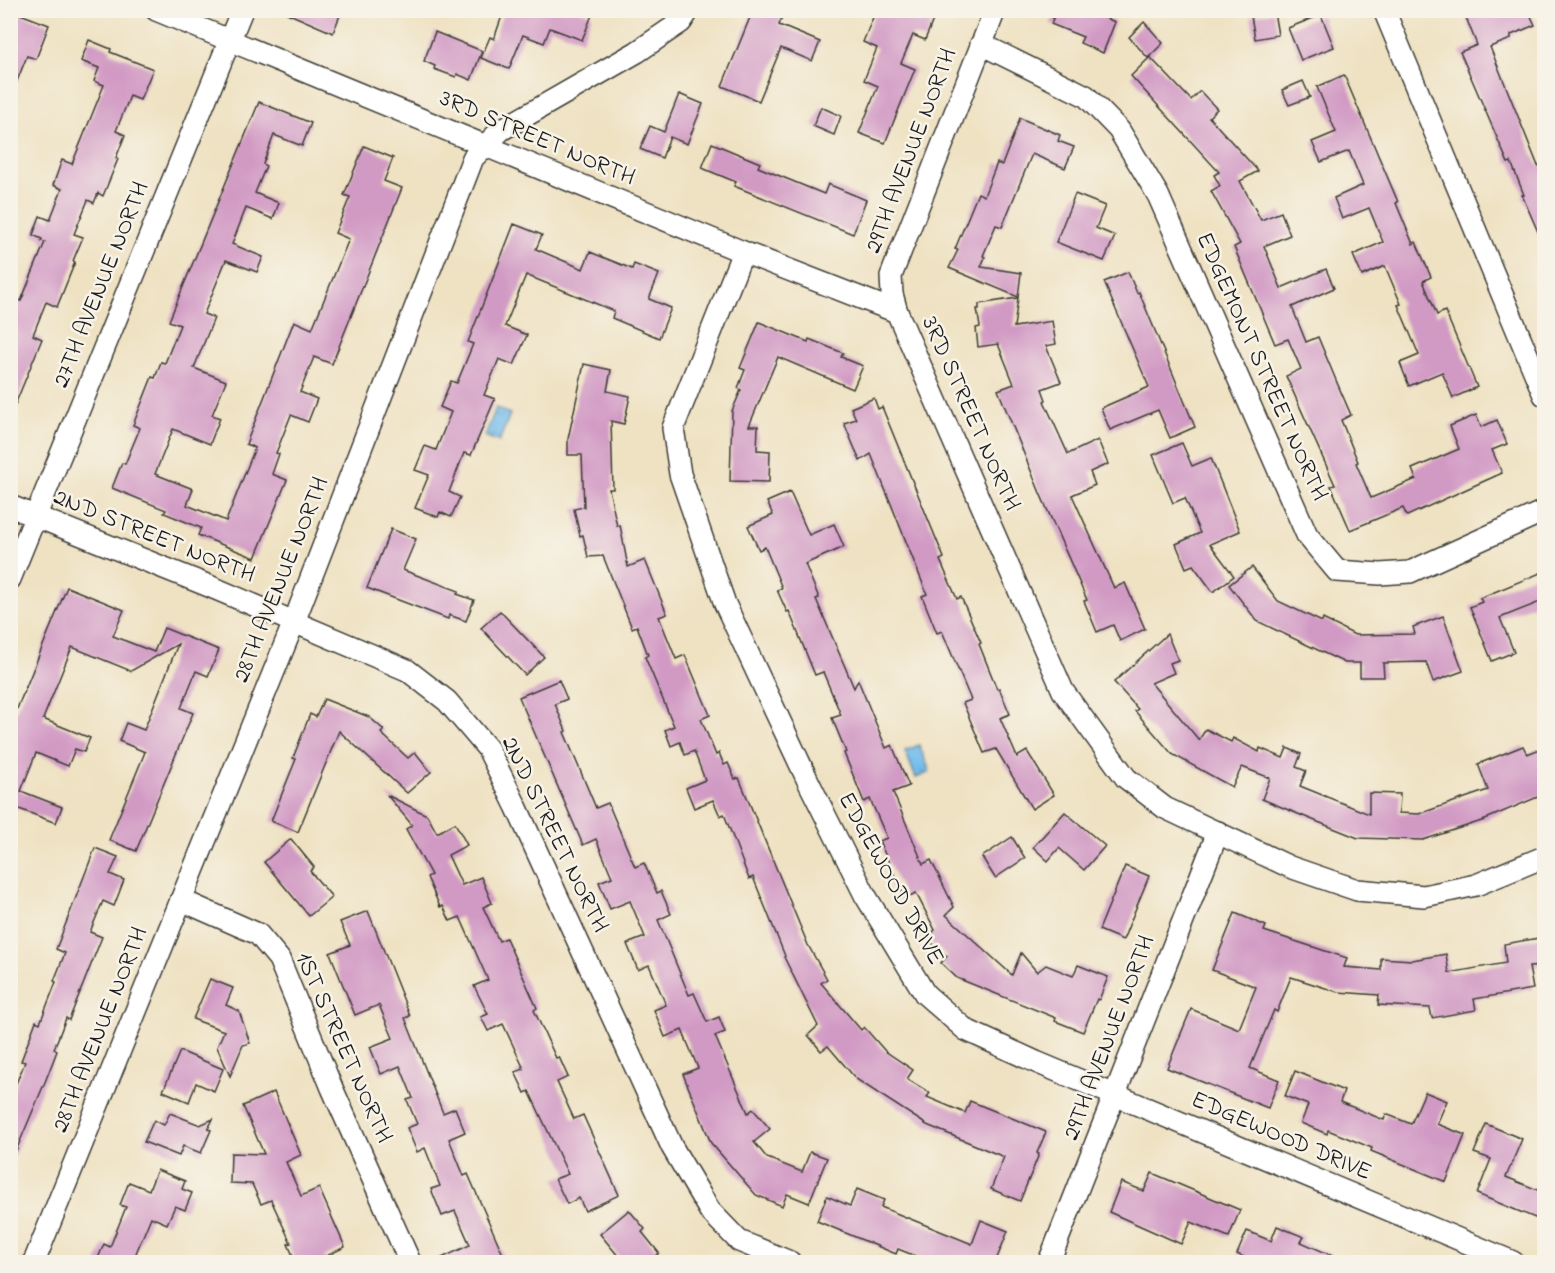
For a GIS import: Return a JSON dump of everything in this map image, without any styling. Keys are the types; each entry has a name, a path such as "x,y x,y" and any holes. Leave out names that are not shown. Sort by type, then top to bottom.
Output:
{"street":[{"name":"3RD STREET NORTH","path":"156,10 743,252 897,312 1063,691 1126,778 1165,808 1290,867 1357,890 1424,896 1476,885 1545,857"},
{"name":"27TH AVENUE NORTH","path":"10,579 242,10"},
{"name":"28TH AVENUE NORTH","path":"34,1263 294,622 473,158 501,130 637,52 681,22 689,10"},
{"name":"29TH AVENUE NORTH","path":"897,312 892,294 891,276 994,10"},
{"path":"1384,10 1545,395"},
{"name":"EDGEMONT STREET NORTH","path":"981,44 1086,96 1119,130 1158,195 1307,535 1336,571 1380,574 1410,572 1545,511"},
{"name":"EDGEWOOD DRIVE","path":"743,252 673,428 680,474 725,604 865,895 925,994 966,1030 1513,1263"},
{"name":"2ND STREET NORTH","path":"10,506 407,670 447,701 488,749 672,1147 710,1210 739,1241 790,1263"},
{"name":"29TH AVENUE NORTH","path":"1049,1263 1218,832"},
{"name":"1ST STREET NORTH","path":"181,900 258,934 279,959 332,1088 410,1263"}],"water":[{"path":"496,408 510,414 499,442 485,436"},
{"path":"919,745 930,772 916,778 905,751"}],"building":[{"path":"280,10 342,10 333,33"},
{"path":"504,10 579,10 592,15 582,40 550,28 544,43 523,35 509,69 481,58 490,37 494,39"},
{"path":"753,10 785,10 779,25 820,42 812,61 781,48 759,101 722,86"},
{"path":"876,10 937,10 925,40 913,35 901,63 915,69 885,143 859,133 878,86 864,80 877,48 863,42"},
{"path":"1056,10 1087,10 1115,22 1103,53 1080,43 1083,37 1051,24"},
{"path":"1463,10 1528,10 1535,25 1511,35 1511,39 1490,47 1538,166 1545,163 1545,248 1522,195 1524,195 1511,162 1508,163 1460,52 1477,45"},
{"path":"15,12 49,25 36,59 27,56 11,96 10,23"},
{"path":"1274,12 1278,35 1255,39 1251,16"},
{"path":"1321,15 1334,47 1301,60 1288,28"},
{"path":"1144,22 1163,43 1148,58 1129,37"},
{"path":"435,32 482,51 471,80 434,69 435,66 424,61"},
{"path":"89,40 111,49 110,52 153,69 140,100 130,96 116,131 125,135 116,158 118,159 103,196 98,193 94,203 88,200 74,234 83,237 73,261 75,262 57,307 46,302 33,335 42,339 10,417 10,316 17,300 21,301 45,242 33,235 40,216 50,220 62,189 53,185 62,160 72,164 104,85 94,81 99,68 81,61"},
{"path":"1150,57 1191,100 1200,91 1217,109 1209,117 1258,171 1240,181 1261,220 1281,212 1290,235 1264,246 1281,288 1326,269 1334,288 1292,307 1306,342 1318,337 1351,415 1341,420 1371,498 1416,479 1412,469 1459,449 1450,426 1476,415 1481,427 1497,420 1507,444 1492,450 1502,473 1407,516 1403,508 1350,530 1331,486 1335,485 1286,376 1301,369 1288,339 1275,344 1234,247 1240,244 1211,191 1220,186 1214,175 1219,172 1131,76"},
{"path":"1344,75 1398,202 1396,203 1413,244 1416,242 1431,277 1423,281 1437,315 1445,311 1477,387 1453,398 1442,372 1409,386 1400,363 1419,355 1385,266 1362,276 1353,255 1383,242 1369,208 1342,219 1334,198 1363,185 1349,151 1321,162 1312,142 1336,132 1317,87"},
{"path":"1303,81 1310,97 1289,105 1282,90"},
{"path":"679,94 703,104 687,144 670,137 662,158 640,149 650,126 664,132"},
{"path":"259,102 311,123 302,146 274,135 263,164 266,166 255,193 279,203 273,219 246,208 232,244 263,257 257,272 226,260 204,314 214,318 194,368 226,381 212,415 220,418 210,444 173,429 155,474 193,489 187,505 226,521 255,448 246,444 294,321 312,329 349,239 335,233 350,197 344,195 364,146 393,158 384,181 402,188 332,364 314,357 300,392 317,399 308,422 291,415 276,453 279,454 272,474 287,480 255,558 198,535 201,528 164,513 166,510 112,488 140,428 133,425 152,377 155,378 161,362 165,363 180,325 169,321"},
{"path":"821,107 841,116 834,135 813,126"},
{"path":"1020,118 1060,135 1058,141 1074,147 1065,168 1032,154 1002,227 996,225 983,256 985,257 981,267 1021,273 1018,297 949,268 958,250 955,249 978,193 984,196 997,163 1002,165"},
{"path":"712,143 760,163 758,167 824,194 828,184 866,200 853,234 734,186 736,182 702,168"},
{"path":"1075,194 1105,206 1096,228 1115,236 1104,261 1056,242"},
{"path":"514,224 542,235 536,249 583,269 590,252 632,269 634,264 659,274 649,299 671,308 659,338 612,318 614,311 526,275 505,326 527,335 514,365 499,359 484,395 495,399 471,455 464,453 449,492 460,497 451,517 440,512 438,517 415,508 429,475 415,470 425,446 436,450 451,412 440,407 451,381 457,383 473,344 468,342"},
{"path":"1128,272 1137,293 1139,292 1195,427 1170,438 1158,410 1110,430 1101,408 1149,387 1104,282"},
{"path":"1018,298 1014,327 1052,321 1056,344 1046,346 1061,382 1042,389 1046,400 1044,401 1068,454 1098,440 1108,464 1090,472 1095,485 1072,495 1114,588 1125,583 1145,629 1120,641 1113,625 1097,632 1084,601 1087,600 998,390 1014,384 998,344 978,347 976,328 980,327 977,309 979,309 979,304"},
{"path":"759,322 843,353 841,357 863,366 853,389 778,357 749,426 758,426 757,450 770,451 769,482 730,481 732,411 741,390 738,388 745,370 740,368"},
{"path":"584,364 611,370 607,391 630,396 624,424 611,421 613,489 609,489 617,526 620,525 628,567 645,560 667,614 659,617 676,659 685,655 710,715 701,719 716,755 719,753 724,765 728,763 735,779 739,778 808,945 827,979 821,983 861,1030 864,1027 885,1051 913,1070 907,1079 930,1093 927,1097 965,1113 970,1101 1046,1132 1020,1201 991,1189 1004,1157 927,1125 856,1079 828,1046 821,1051 808,1035 818,1026 784,957 753,877 749,879 724,814 720,816 713,800 694,808 686,788 705,780 694,751 685,755 680,742 671,746 665,730 674,726 645,657 648,655 637,626 632,628 603,556 588,557 583,535 580,536 574,509 584,507 582,455 568,455 568,439"},
{"path":"874,398 878,409 882,407 944,558 940,560 957,599 961,597 981,643 979,644 997,689 999,688 1010,714 1000,718 1017,757 1027,751 1054,795 1032,809 996,749 984,753 963,703 971,700 942,631 937,633 922,596 927,594 871,454 860,461 844,423 856,419 851,408"},
{"path":"1182,443 1192,466 1211,458 1240,531 1210,544 1234,576 1213,592 1193,565 1186,568 1176,544 1200,533 1185,498 1173,503 1153,455"},
{"path":"790,492 809,535 834,524 844,547 805,564 819,598 816,599 854,688 858,680 886,748 892,745 909,786 893,792 923,864 931,860 954,907 946,915 1012,975 1021,953 1037,972 1046,965 1073,976 1078,965 1108,977 1083,1032 1055,1021 1056,1018 957,978 941,963 947,956 927,939 935,930 916,893 905,898 879,841 887,838 870,799 864,802 844,753 846,752 832,718 841,715 823,672 815,675 789,611 787,612 777,590 782,588 765,547 759,550 748,526 773,515 767,502"},
{"path":"391,529 416,539 403,570 459,591 457,594 474,600 466,621 449,615 448,619 367,588"},
{"path":"1252,567 1278,601 1355,635 1415,634 1413,627 1443,616 1463,671 1433,682 1426,662 1383,663 1384,677 1360,677 1360,663 1345,663 1257,621 1229,585"},
{"path":"1545,571 1545,600 1500,618 1514,652 1492,661 1470,607 1482,602 1480,598"},
{"path":"67,587 124,610 113,636 154,652 164,628 219,650 208,676 196,671 181,708 193,713 136,851 109,840 145,752 119,741 126,723 144,730 178,644 131,671 72,647 43,719 90,738 84,752 75,749 68,766 36,753 21,791 62,807 56,823 14,807 10,814 10,726"},
{"path":"500,611 544,657 525,675 481,628"},
{"path":"1167,634 1178,660 1170,663 1174,673 1151,683 1199,740 1206,729 1231,742 1233,738 1259,752 1260,748 1283,758 1287,748 1301,754 1296,767 1306,771 1300,786 1369,814 1369,793 1400,794 1399,813 1419,814 1488,790 1478,764 1523,746 1527,754 1545,747 1545,794 1488,819 1423,840 1358,838 1303,816 1262,799 1270,778 1242,767 1232,787 1172,754 1135,711 1138,709 1114,682"},
{"path":"559,680 567,699 555,704 566,731 564,732 596,808 608,803 635,867 644,863 657,893 661,891 671,914 658,920 689,995 694,993 707,1022 719,1017 725,1032 715,1036 748,1113 753,1109 770,1129 754,1142 767,1158 802,1172 810,1152 827,1158 809,1203 787,1194 782,1206 756,1195 711,1143 683,1074 698,1068 682,1030 665,1037 654,1010 666,1005 649,965 638,970 627,944 645,937 630,901 610,909 599,882 612,877 596,839 583,845 519,697"},
{"path":"324,699 369,717 384,730 381,733 408,758 415,752 431,772 407,793 339,731 298,832 271,821 296,759 293,758 310,714 316,717"},
{"path":"387,795 427,815 437,833 455,823 467,845 448,855 462,885 481,877 492,903 483,907 499,941 506,938 537,1008 534,1010 556,1058 559,1057 568,1077 557,1082 574,1119 583,1115 619,1195 585,1211 579,1198 567,1204 555,1179 568,1174 529,1091 525,1093 515,1072 524,1069 503,1024 488,1031 481,1017 488,1014 474,986 488,980 460,917 450,921 443,906 440,907 427,877 431,875 406,829 412,825"},
{"path":"1065,812 1105,846 1084,870 1059,848 1048,861 1033,847"},
{"path":"1012,837 1025,858 995,878 982,857"},
{"path":"291,839 314,867 310,871 332,897 309,916 264,862"},
{"path":"95,848 118,857 110,874 124,880 114,906 103,901 90,932 102,937 69,1020 66,1018 54,1049 57,1051 10,1165 10,1098 25,1062 21,1061 36,1021 40,1023 56,982 54,981 65,953 56,949"},
{"path":"1125,866 1149,876 1123,940 1099,930"},
{"path":"368,911 410,1016 405,1018 443,1113 455,1108 465,1132 449,1139 464,1176 468,1174 505,1259 496,1263 431,1263 470,1245 455,1211 442,1216 431,1189 440,1186 425,1148 417,1152 407,1128 417,1124 407,1100 413,1098 400,1066 381,1074 370,1047 393,1038 379,1005 355,1015 330,953 350,945 340,922"},
{"path":"1235,913 1266,926 1264,931 1347,958 1344,967 1381,970 1381,958 1412,960 1446,954 1449,973 1506,963 1504,944 1545,937 1545,966 1529,967 1533,989 1474,999 1476,1010 1432,1018 1430,1008 1378,1005 1379,995 1338,992 1291,977 1277,1012 1274,1010 1250,1068 1279,1080 1268,1108 1167,1068 1191,1009 1239,1029 1256,987 1212,970"},
{"path":"210,979 233,988 226,1005 239,1011 250,1043 243,1045 230,1076 217,1047 224,1031 193,1019"},
{"path":"180,1051 223,1069 214,1091 196,1083 189,1102 163,1091"},
{"path":"1295,1071 1344,1091 1340,1102 1384,1120 1386,1114 1411,1124 1425,1092 1447,1101 1437,1124 1465,1135 1446,1182 1371,1151 1372,1148 1328,1130 1327,1134 1301,1123 1308,1105 1285,1096"},
{"path":"274,1092 301,1155 286,1162 301,1196 319,1188 345,1247 324,1257 327,1263 296,1263 288,1244 291,1243 271,1200 261,1204 252,1184 230,1183 231,1153 264,1154 243,1106"},
{"path":"170,1113 200,1125 213,1119 201,1153 183,1146 179,1156 144,1142 154,1120 164,1125"},
{"path":"1486,1124 1522,1139 1506,1177 1545,1193 1545,1209 1540,1220 1477,1194 1491,1159 1474,1153"},
{"path":"157,1170 185,1181 182,1189 192,1193 185,1210 175,1206 167,1224 151,1217 134,1258 145,1263 96,1263 104,1244 110,1247 126,1207 120,1205 129,1182 149,1190"},
{"path":"1152,1173 1240,1210 1229,1237 1191,1222 1181,1244 1109,1212 1121,1182 1144,1191"},
{"path":"857,1189 884,1200 881,1207 972,1244 981,1220 1008,1231 995,1263 933,1263 898,1249 896,1254 817,1221 827,1196 850,1206"},
{"path":"629,1210 645,1229 642,1232 659,1253 649,1263 624,1263 600,1234"},
{"path":"1277,1226 1304,1237 1301,1242 1349,1263 1257,1263 1237,1254 1247,1231 1271,1241"}]}
